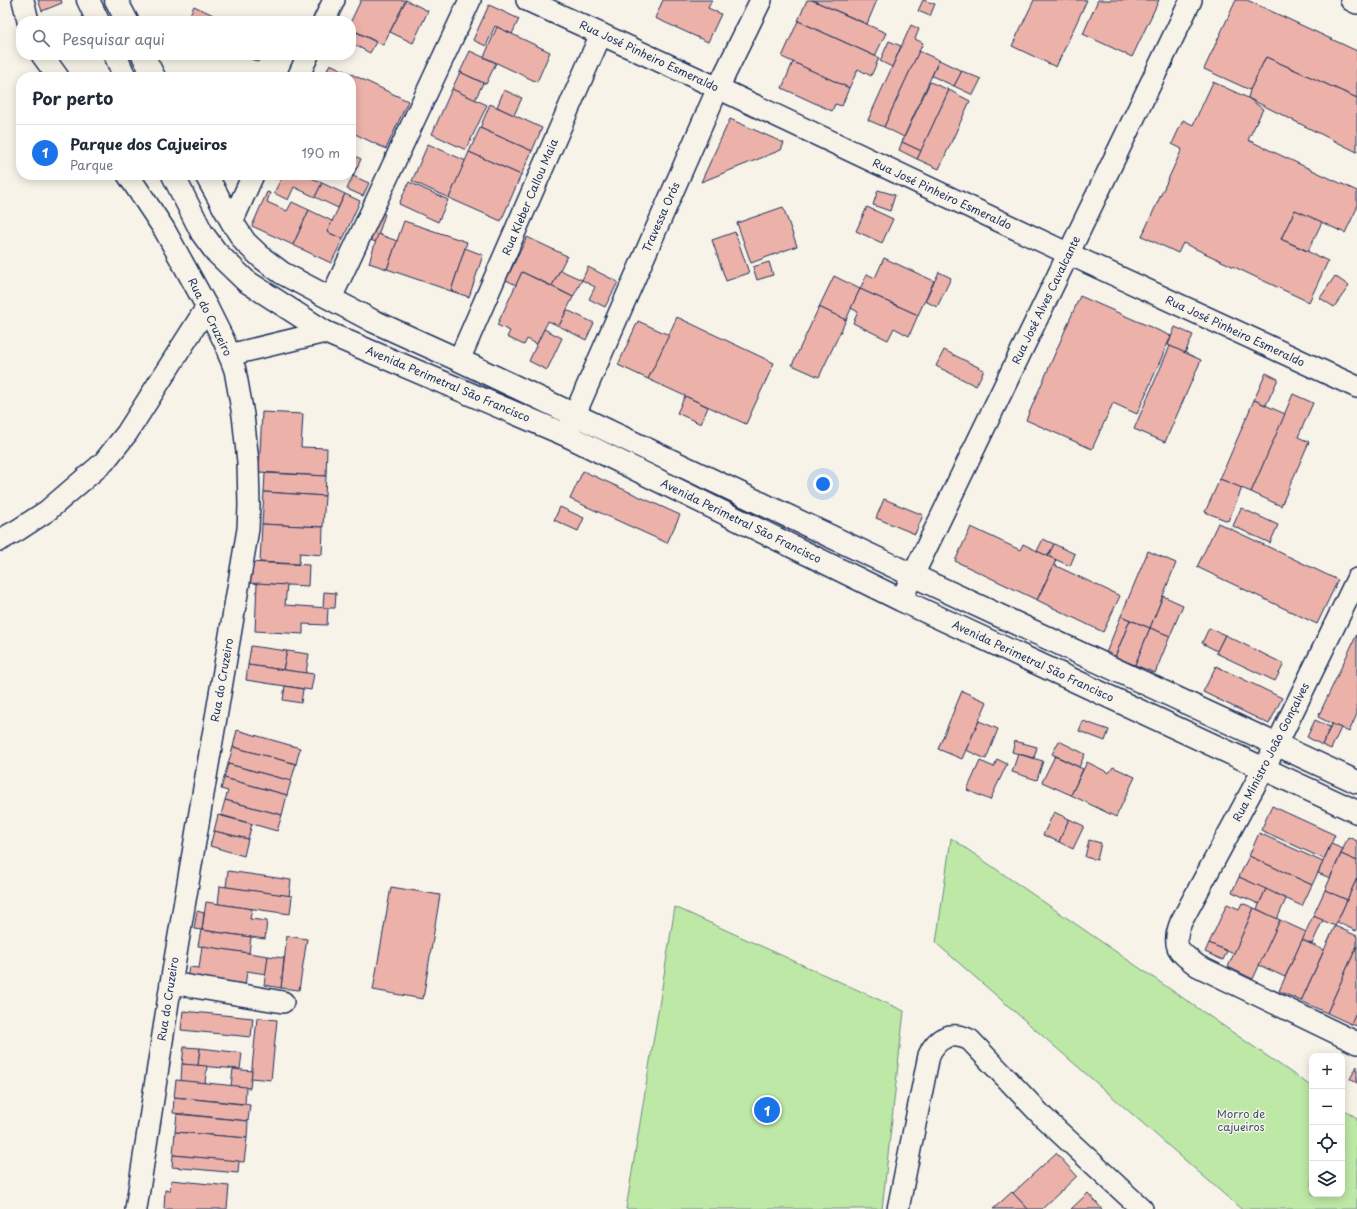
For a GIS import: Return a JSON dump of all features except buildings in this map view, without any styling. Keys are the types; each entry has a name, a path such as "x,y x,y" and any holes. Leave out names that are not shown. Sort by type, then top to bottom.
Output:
{"main road":[{"path":"116,0 124,16"},
{"path":"118,60 124,72"},
{"path":"146,60 152,72"},
{"name":"Avenida Perimetral São Francisco","path":"176,180 202,233 216,252 246,281 325,332 570,425 912,575 1357,782"},
{"name":"Avenida Perimetral São Francisco","path":"209,180 245,242 262,258 282,272 372,321 459,360 570,425 901,600 1357,812"}],"street":[{"path":"23,0 27,16"},
{"path":"326,16 334,0"},
{"path":"331,298 470,0"},
{"name":"Rua José Pinheiro Esmeraldo","path":"527,0 1357,387"},
{"name":"Travessa Orós","path":"570,425 718,88 761,0"},
{"name":"Rua José Alves Cavalcante","path":"901,600 1191,0"},
{"path":"1351,0 1357,3"},
{"name":"Rua Kleber Callou Maia","path":"459,360 601,34"},
{"path":"46,60 54,72"},
{"path":"300,72 306,60"},
{"name":"Rua do Cruzeiro","path":"131,180 164,229 207,307 224,341 235,370 244,414 248,462 249,506 248,529 171,983 136,1209"},
{"path":"232,222 251,180"},
{"path":"0,540 48,511 104,462 127,433 207,307"},
{"path":"229,355 325,332"},
{"name":"Rua Ministro João Gonçalves","path":"1357,579 1277,744 1181,922 1176,934 1177,945 1180,952 1198,966 1357,1043"},
{"path":"171,983 283,1002"},
{"path":"898,1209 927,1063 932,1048 937,1042 950,1036 963,1036 970,1040 1044,1118 1142,1209"}],"green space":[{"name":"Morro de cajueiros","path":"951,838 1309,1085 1309,1197 1345,1197 1345,1110 1357,1118 1357,1209 1241,1209 936,943"},
{"path":"675,907 904,1011 882,1209 626,1209"}],"place":[{"name":"Parque dos Cajueiros","path":"767,1110"}]}
